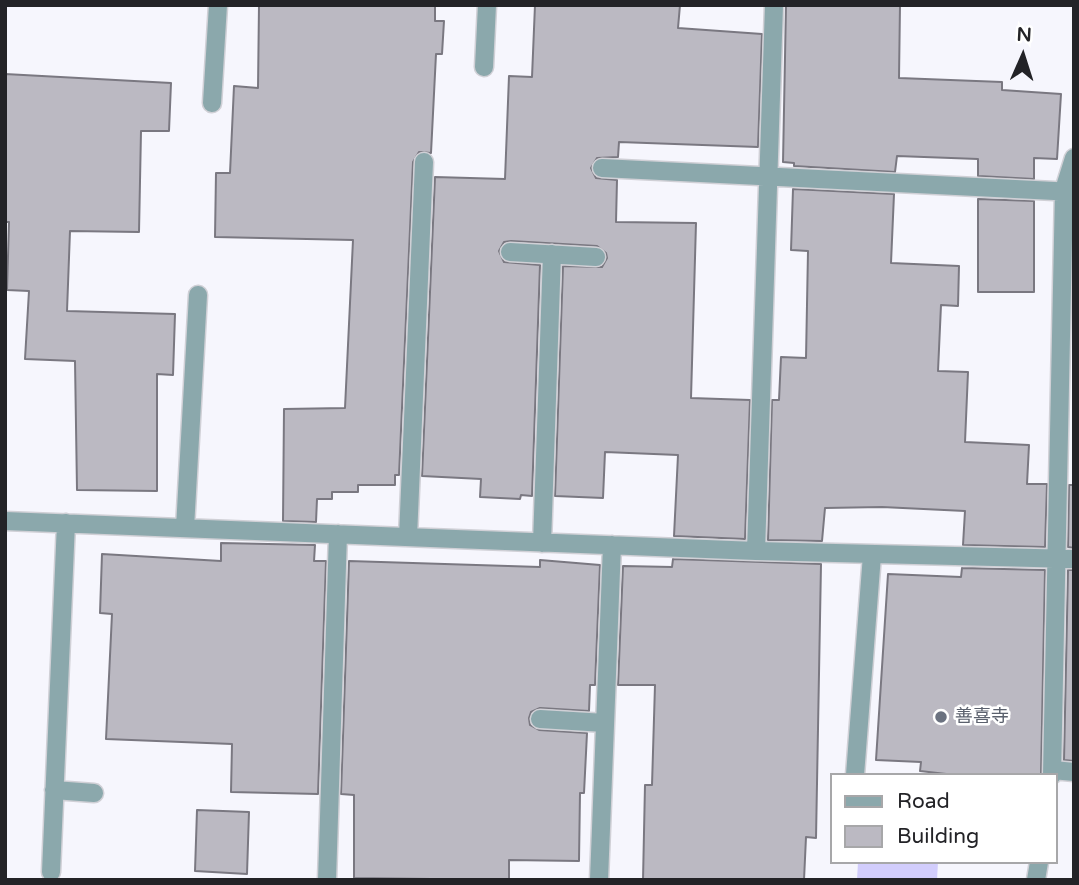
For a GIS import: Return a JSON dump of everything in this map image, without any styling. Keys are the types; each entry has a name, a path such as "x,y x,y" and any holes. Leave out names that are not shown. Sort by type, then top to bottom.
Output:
{"street":[{"path":"212,103 218,5"},
{"path":"484,67 487,5"},
{"path":"757,551 774,5"},
{"path":"1074,158 1069,191 1065,559 1053,772 1074,772"},
{"path":"408,537 424,162"},
{"path":"602,168 1069,191"},
{"path":"510,252 596,257"},
{"path":"542,543 552,254"},
{"path":"186,528 198,295"},
{"path":"5,521 757,551 1065,559"},
{"path":"51,872 66,523"},
{"path":"327,880 338,534"},
{"path":"599,880 612,545"},
{"path":"855,773 872,555"},
{"path":"540,719 605,723"},
{"path":"54,790 94,793"}],"shaded area":[{"path":"858,864 938,864 937,880 857,880"}],"building":[{"path":"259,5 435,5 435,21 444,21 442,54 436,54 431,153 419,152 413,162 399,475 395,475 395,485 358,485 358,492 332,492 332,499 317,499 316,522 283,521 284,409 345,408 353,240 215,237 216,173 230,173 234,86 258,88"},
{"path":"535,5 680,5 678,28 762,34 758,147 619,142 618,157 597,158 591,168 596,178 617,180 616,222 696,223 691,398 750,400 745,539 674,536 678,455 605,452 603,498 555,496 563,266 602,267 607,258 606,253 597,246 511,241 504,242 499,251 504,262 540,265 532,496 521,495 520,499 480,497 481,479 422,476 435,177 505,179 509,76 532,77"},
{"path":"786,5 900,5 899,78 1002,82 1002,90 1061,94 1057,159 1034,158 1034,179 978,176 978,159 897,156 895,172 794,166 794,163 783,162"},
{"path":"5,74 171,83 169,131 141,131 139,232 70,231 67,311 175,314 173,375 157,374 157,491 77,490 75,361 25,359 29,291 7,290 9,222 5,222"},
{"path":"793,189 894,194 891,263 959,266 958,306 941,305 938,371 968,372 965,442 1029,445 1027,484 1047,484 1045,547 963,545 965,511 882,507 825,508 822,541 768,540 772,400 779,400 781,357 806,358 808,251 791,250"},
{"path":"978,199 1034,201 1034,292 978,292"},
{"path":"1069,485 1074,485 1074,548 1068,547"},
{"path":"221,543 315,545 314,561 326,561 318,794 231,792 232,744 106,739 112,614 100,613 102,554 221,561"},
{"path":"673,559 821,564 816,838 806,837 804,880 643,880 645,785 652,785 655,685 618,685 623,566 672,567"},
{"path":"540,560 600,565 595,685 590,685 589,711 540,708 531,712 529,718 530,725 539,730 587,733 584,793 580,793 579,861 509,860 509,880 354,878 354,795 341,794 349,561 540,567"},
{"path":"962,568 1045,570 1041,773 938,773 920,771 921,762 876,760 888,574 961,577"},
{"path":"1068,570 1074,570 1074,761 1064,760"},
{"path":"197,810 249,812 247,874 195,871"}],"place":[{"name":"善喜寺","path":"941,717"}]}
